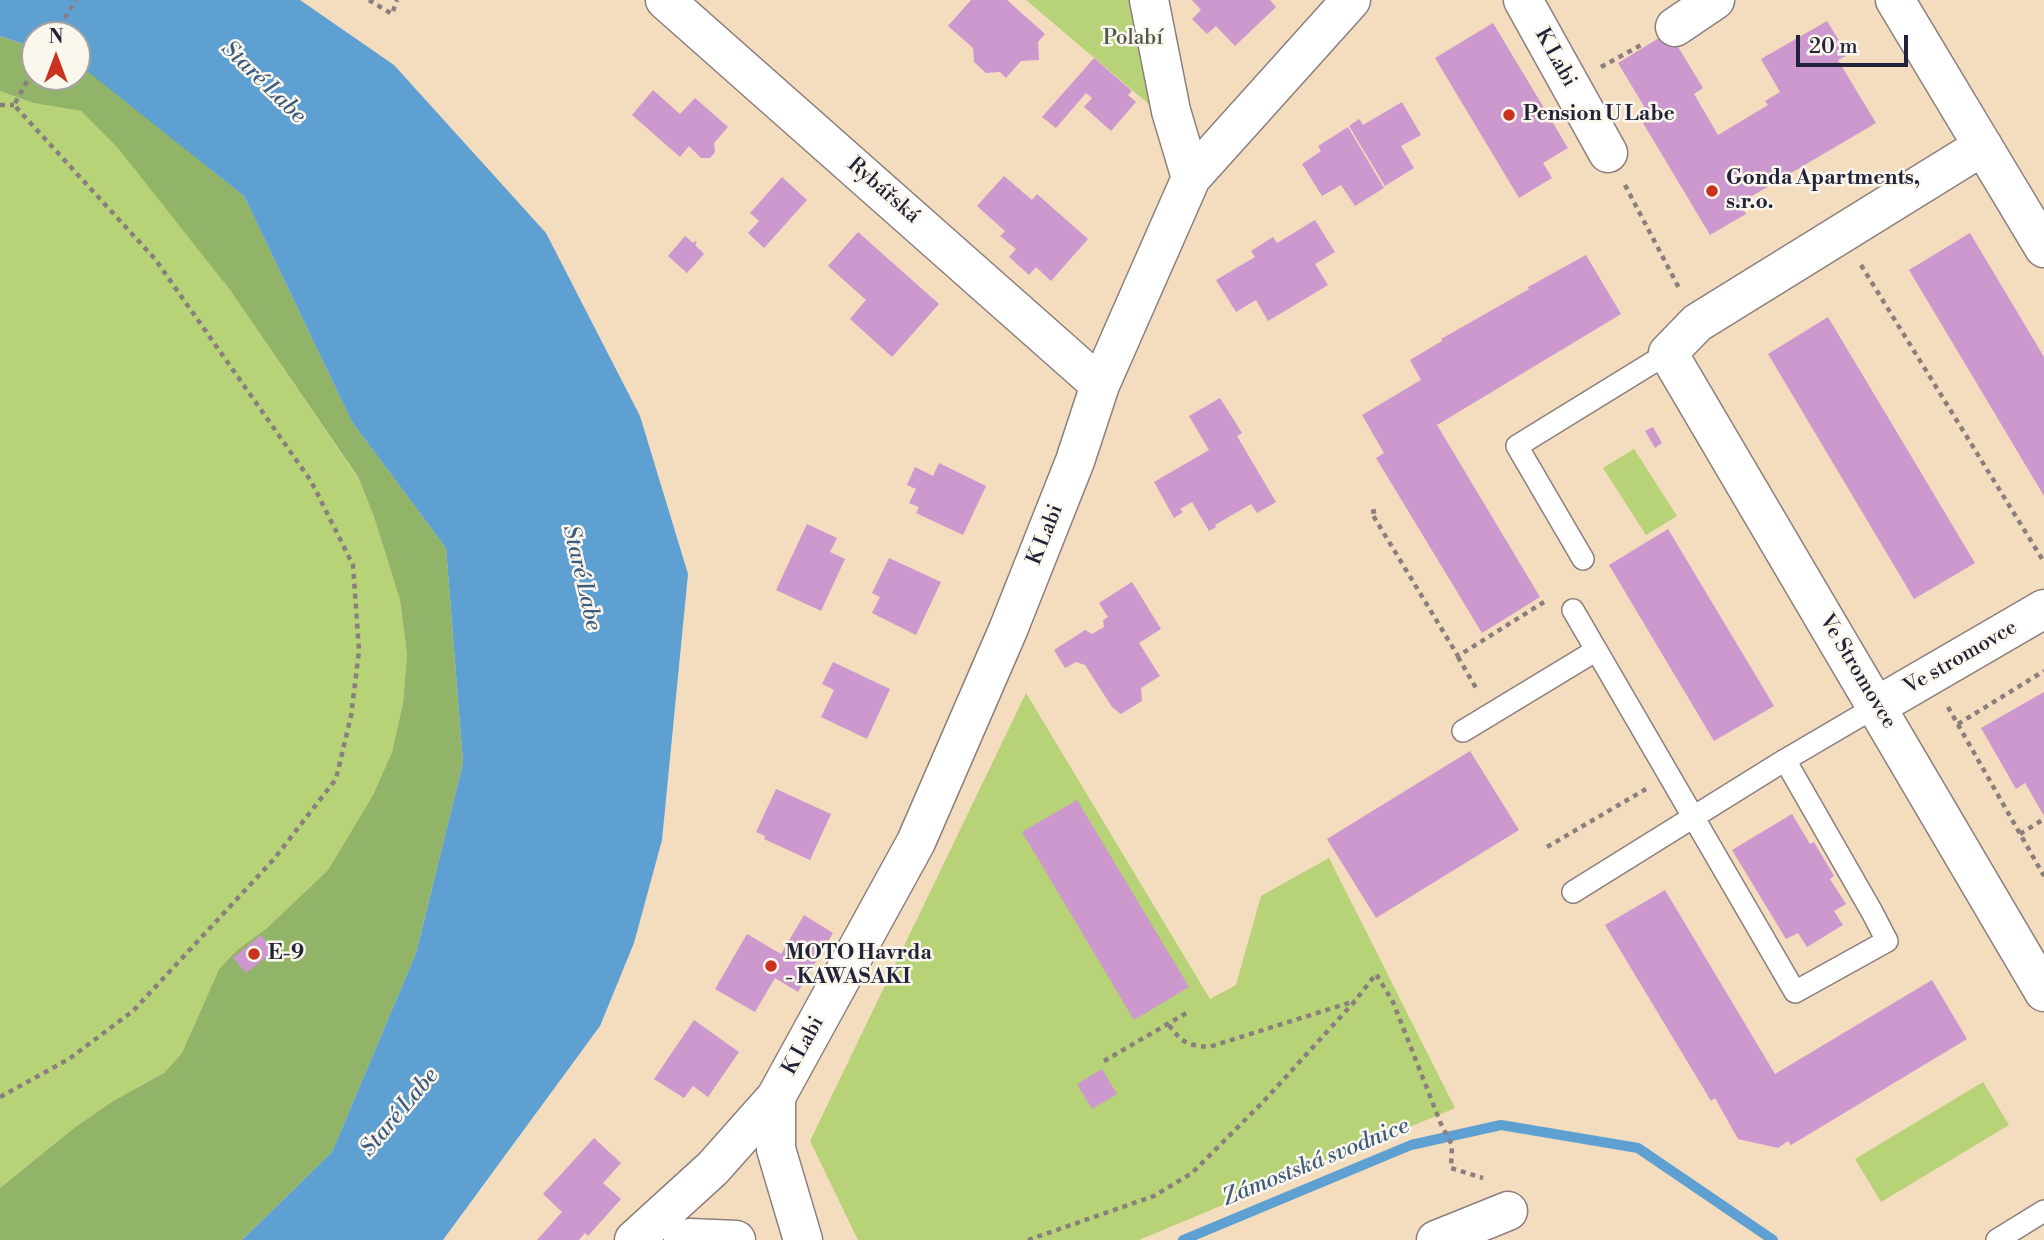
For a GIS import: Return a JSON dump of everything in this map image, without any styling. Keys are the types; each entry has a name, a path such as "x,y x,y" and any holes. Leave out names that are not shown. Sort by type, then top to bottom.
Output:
{"street":[{"name":"Rybářská","path":"665,0 1100,385"},
{"path":"1149,0 1171,111 1191,178"},
{"name":"K Labi","path":"634,1240 713,1168 776,1097 916,842 1008,630 1075,461 1100,385 1191,178 1351,0"},
{"name":"K Labi","path":"1522,0 1608,153"},
{"path":"1675,27 1715,0"},
{"path":"1895,0 2044,248"},
{"path":"1668,353 1697,323 1840,232 1983,146"},
{"name":"Ve Stromovce","path":"1668,353 2044,992"},
{"name":"Ve stromovce","path":"1877,706 2044,609"},
{"name":"K Labi","path":"776,1097 776,1149 803,1240"},
{"path":"1436,1240 1508,1211"},
{"path":"682,1240 736,1240"}],"lane":[{"path":"1583,559 1517,446 1668,353"},
{"path":"1573,610 1795,992 1887,941 1785,760"},
{"path":"1463,731 1595,651"},
{"path":"1573,892 1877,706"},
{"path":"1997,1240 2044,1211"}],"path":[{"path":"63,21 76,0"},
{"path":"369,0 392,14 397,0"},
{"path":"1571,86 1675,27"},
{"path":"14,105 21,91"},
{"path":"0,105 14,105 155,259 311,481 353,565 359,651 351,716 336,779 274,859 133,1011 69,1059 0,1097"},
{"path":"1608,153 1697,323"},
{"path":"1840,232 2044,562"},
{"path":"1376,510 1371,512 1428,602 1491,713"},
{"path":"1458,656 1549,598"},
{"path":"1958,724 2044,671"},
{"path":"1931,676 2044,876"},
{"path":"1547,847 1668,775"},
{"path":"2020,834 2044,819"},
{"path":"1028,1240 1154,1196 1192,1173 1263,1102 1376,974 1393,1002 1441,1124 1452,1145"},
{"path":"1169,1026 1178,1039 1190,1045 1209,1047 1355,1000"},
{"path":"1104,1061 1191,1011"}],"green space":[{"name":"Polabí","path":"1026,0 1165,0 1151,106"},
{"path":"0,36 21,43 21,91 91,91 91,72 244,196 352,422 446,548 463,763 416,953 332,1152 242,1240 0,1240 0,1188 74,1128 113,1101 164,1073 182,1053 219,969 328,870 373,795 392,752 403,703 407,655 400,600 374,517 358,477 230,290 118,148 81,111 33,103 0,91"},
{"path":"0,91 33,103 81,111 119,148 230,290 358,478 374,517 400,600 407,655 403,703 392,752 373,795 328,870 219,969 182,1053 164,1073 113,1101 74,1128 0,1188"},
{"path":"1634,449 1677,516 1646,535 1603,468"},
{"path":"1026,693 1210,999 1236,985 1261,896 1329,858 1455,1108 1139,1240 858,1240 810,1141"},
{"path":"1983,1082 2009,1125 1881,1202 1855,1159"}],"water":[{"name":"Staré Labe","path":"0,0 300,0 394,65 546,233 640,416 688,574 662,840 634,943 600,1026 443,1240 242,1240 332,1152 416,953 463,763 446,548 352,422 244,196 91,74 91,21 21,21 21,43 0,36"}],"building":[{"path":"971,0 1007,0 1045,34 1038,42 1039,60 1021,61 1006,78 1000,72 986,73 974,62 973,48 948,26"},
{"path":"1192,0 1270,0 1276,7 1235,46 1216,26 1207,34 1192,19 1201,10"},
{"path":"1827,21 1848,55 1838,60 1876,123 1740,203 1746,214 1710,235 1643,123 1651,118 1618,63 1669,32 1703,88 1694,94 1718,135 1768,105 1765,101 1780,92 1761,59"},
{"path":"1493,23 1568,148 1543,163 1552,178 1519,198 1435,58"},
{"path":"1094,58 1132,91 1128,95 1136,102 1111,131 1084,107 1092,98 1086,93 1056,128 1042,117"},
{"path":"653,90 680,114 695,98 728,127 714,143 715,152 710,158 701,158 689,146 680,157 632,115"},
{"path":"1402,102 1421,135 1401,146 1414,168 1385,186 1349,126 1359,119 1363,125"},
{"path":"1348,127 1384,188 1355,206 1341,185 1322,196 1302,164 1321,151 1318,146"},
{"path":"1004,176 1032,200 1037,194 1088,239 1051,281 1036,267 1029,275 1009,257 1016,249 1000,236 1005,231 977,206"},
{"path":"782,177 807,200 764,248 748,233 759,221 750,213"},
{"path":"1315,220 1335,252 1315,264 1328,285 1268,321 1256,300 1236,312 1216,280 1255,257 1251,251 1273,237 1277,243"},
{"path":"858,232 939,304 892,357 850,319 866,300 828,266"},
{"path":"1970,233 2044,357 2044,496 1909,270"},
{"path":"685,236 693,243 697,242 695,245 704,254 687,273 668,256"},
{"path":"1586,255 1621,314 1437,425 1540,597 1482,633 1376,458 1384,453 1362,415 1421,380 1410,360 1442,341 1441,339 1529,289 1528,287"},
{"path":"1828,317 1975,563 1914,599 1768,354"},
{"path":"1220,398 1242,433 1237,436 1276,502 1257,513 1251,504 1209,531 1192,502 1180,509 1183,512 1174,518 1154,482 1209,450 1189,416"},
{"path":"1653,427 1662,443 1655,448 1645,431"},
{"path":"939,463 986,486 963,535 916,513 919,507 909,503 916,489 907,485 915,467 933,476"},
{"path":"807,524 837,538 830,552 845,559 821,611 776,590"},
{"path":"1668,529 1774,706 1714,741 1609,565"},
{"path":"889,558 941,582 916,635 872,613 880,597 872,593"},
{"path":"1132,582 1161,629 1139,643 1160,676 1141,688 1142,701 1121,714 1112,707 1085,665 1076,662 1065,668 1054,650 1085,630 1092,634 1104,627 1103,620 1108,617 1099,603"},
{"path":"833,662 890,689 867,739 821,717 834,690 822,684"},
{"path":"2044,692 2044,816 2025,783 2016,789 1981,728"},
{"path":"1470,751 1519,830 1376,918 1327,839"},
{"path":"776,789 831,814 810,860 764,839 765,836 756,832"},
{"path":"1077,800 1189,987 1134,1020 1022,832"},
{"path":"1792,814 1810,844 1814,842 1834,876 1830,879 1846,904 1834,911 1843,925 1807,947 1798,933 1786,939 1732,850"},
{"path":"1665,890 1775,1074 1932,980 1967,1039 1791,1145 1788,1141 1778,1148 1738,1139 1715,1098 1711,1101 1605,925"},
{"name":"MOTO Havrda - KAWASAKI","path":"804,915 833,933 798,992 775,978 755,1012 715,989 747,934 781,954"},
{"name":"E-9","path":"261,935 274,951 246,973 233,958"},
{"path":"694,1020 739,1052 708,1097 693,1086 684,1098 654,1079"},
{"path":"1102,1069 1117,1094 1092,1109 1077,1084"},
{"path":"594,1138 621,1163 603,1183 621,1199 588,1236 585,1233 579,1240 537,1240 562,1212 543,1194"}],"waterway":[{"name":"Zámostská svodnice","path":"1183,1240 1411,1145 1501,1125 1638,1148 1773,1240"}],"place":[{"name":"Pension U Labe","path":"1509,115"},
{"name":"Gonda Apartments, s.r.o.","path":"1712,191"},
{"name":"E-9","path":"254,954"},
{"name":"MOTO Havrda - KAWASAKI","path":"771,966"}]}
